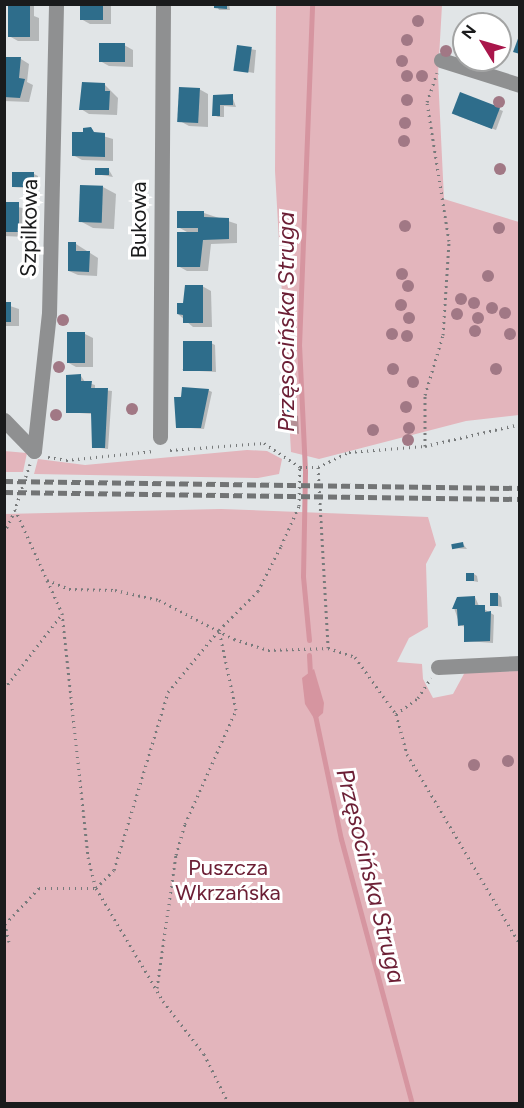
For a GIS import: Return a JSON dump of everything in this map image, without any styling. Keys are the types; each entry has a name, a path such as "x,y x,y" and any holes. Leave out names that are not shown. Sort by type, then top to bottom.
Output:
{"street":[{"name":"Szpilkowa","path":"34,451 49,314 56,4"},
{"name":"Bukowa","path":"160,437 163,4"},
{"path":"441,60 519,85"},
{"path":"4,420 34,451"},
{"path":"438,667 519,663"}],"path":[{"path":"425,446 425,395 443,335 449,241 427,102 441,60"},
{"path":"4,533 15,509 34,451 66,460 264,444 302,467 318,467 349,452 425,446 519,424"},
{"path":"4,944 9,942 5,924 39,888 96,888 114,870 168,692 219,630 258,591 298,506 302,467"},
{"path":"318,467 328,648"},
{"path":"15,509 62,613 88,857 96,888 163,1001 204,1054 229,1104"},
{"path":"46,579 69,589 115,590 159,600 219,630 268,650 328,648 356,657 396,714 407,754 519,944"},
{"path":"4,688 62,613"},
{"path":"157,988 182,834 236,710 219,630"},
{"path":"396,714 418,698 438,667"}],"green space":[{"path":"276,5 442,5 438,75 444,199 519,222 519,415 466,421 319,459 291,452 275,171"},
{"path":"247,450 267,451 282,459 279,474 258,478 34,474 38,459 85,465"},
{"path":"4,451 27,453 23,472 5,472"},
{"name":"Puszcza Wkrzańska","path":"221,509 428,517 436,545 426,564 428,627 409,638 397,662 422,664 423,679 433,698 453,694 465,672 519,671 519,1103 5,1103 4,514"}],"shaded area":[{"path":"314,669 324,703 323,713 315,720 305,704 302,678"}],"building":[{"path":"8,4 30,4 30,37 8,37"},
{"path":"80,4 103,4 103,20 80,20"},
{"path":"214,4 227,4 227,9 214,8"},
{"path":"520,36 520,54 513,52"},
{"path":"99,43 125,43 125,62 99,62"},
{"path":"237,45 252,47 248,73 233,71"},
{"path":"4,57 21,57 19,78 25,79 20,98 4,97"},
{"path":"82,82 105,83 105,91 110,91 109,110 79,110"},
{"path":"179,87 200,88 198,123 177,122"},
{"path":"460,92 500,107 492,129 452,113"},
{"path":"233,94 233,105 220,105 220,116 212,116 213,95"},
{"path":"91,127 94,132 105,133 105,157 72,156 72,132 83,132 83,128"},
{"path":"95,168 109,168 109,175 95,175"},
{"path":"12,172 34,172 34,187 12,187"},
{"path":"80,185 103,186 102,223 79,222"},
{"path":"4,202 19,202 19,232 4,232"},
{"path":"177,211 204,211 204,217 229,218 229,239 203,240 200,267 177,267 177,232 198,232 198,228 177,228"},
{"path":"68,242 76,242 76,251 90,251 89,272 68,271"},
{"path":"185,285 203,285 203,323 183,323 183,315 177,314 177,303 183,303"},
{"path":"4,302 11,302 11,322 4,322"},
{"path":"67,332 85,332 85,363 67,363"},
{"path":"183,341 212,341 212,371 183,371"},
{"path":"81,374 81,381 92,381 91,388 108,388 105,448 92,448 91,413 66,413 66,375"},
{"path":"182,387 209,389 201,428 176,428 174,397 181,397"},
{"path":"280,409 290,410 288,430 278,429"},
{"path":"463,542 464,547 452,549 451,544"},
{"path":"466,573 474,573 474,581 466,581"},
{"path":"490,593 498,593 498,606 490,606"},
{"path":"475,596 475,605 485,605 485,612 491,611 490,641 464,642 464,625 458,626 457,609 452,609 457,597"}],"waterway":[{"name":"Przęsocińska Struga","path":"309,640 303,576 305,471 299,346 312,4"},
{"name":"Przęsocińska Struga","path":"309,655 310,676"},
{"name":"Przęsocińska Struga","path":"315,715 341,839 412,1104"}],"railway":[{"path":"4,481 520,488"},
{"path":"4,492 520,499"}]}
